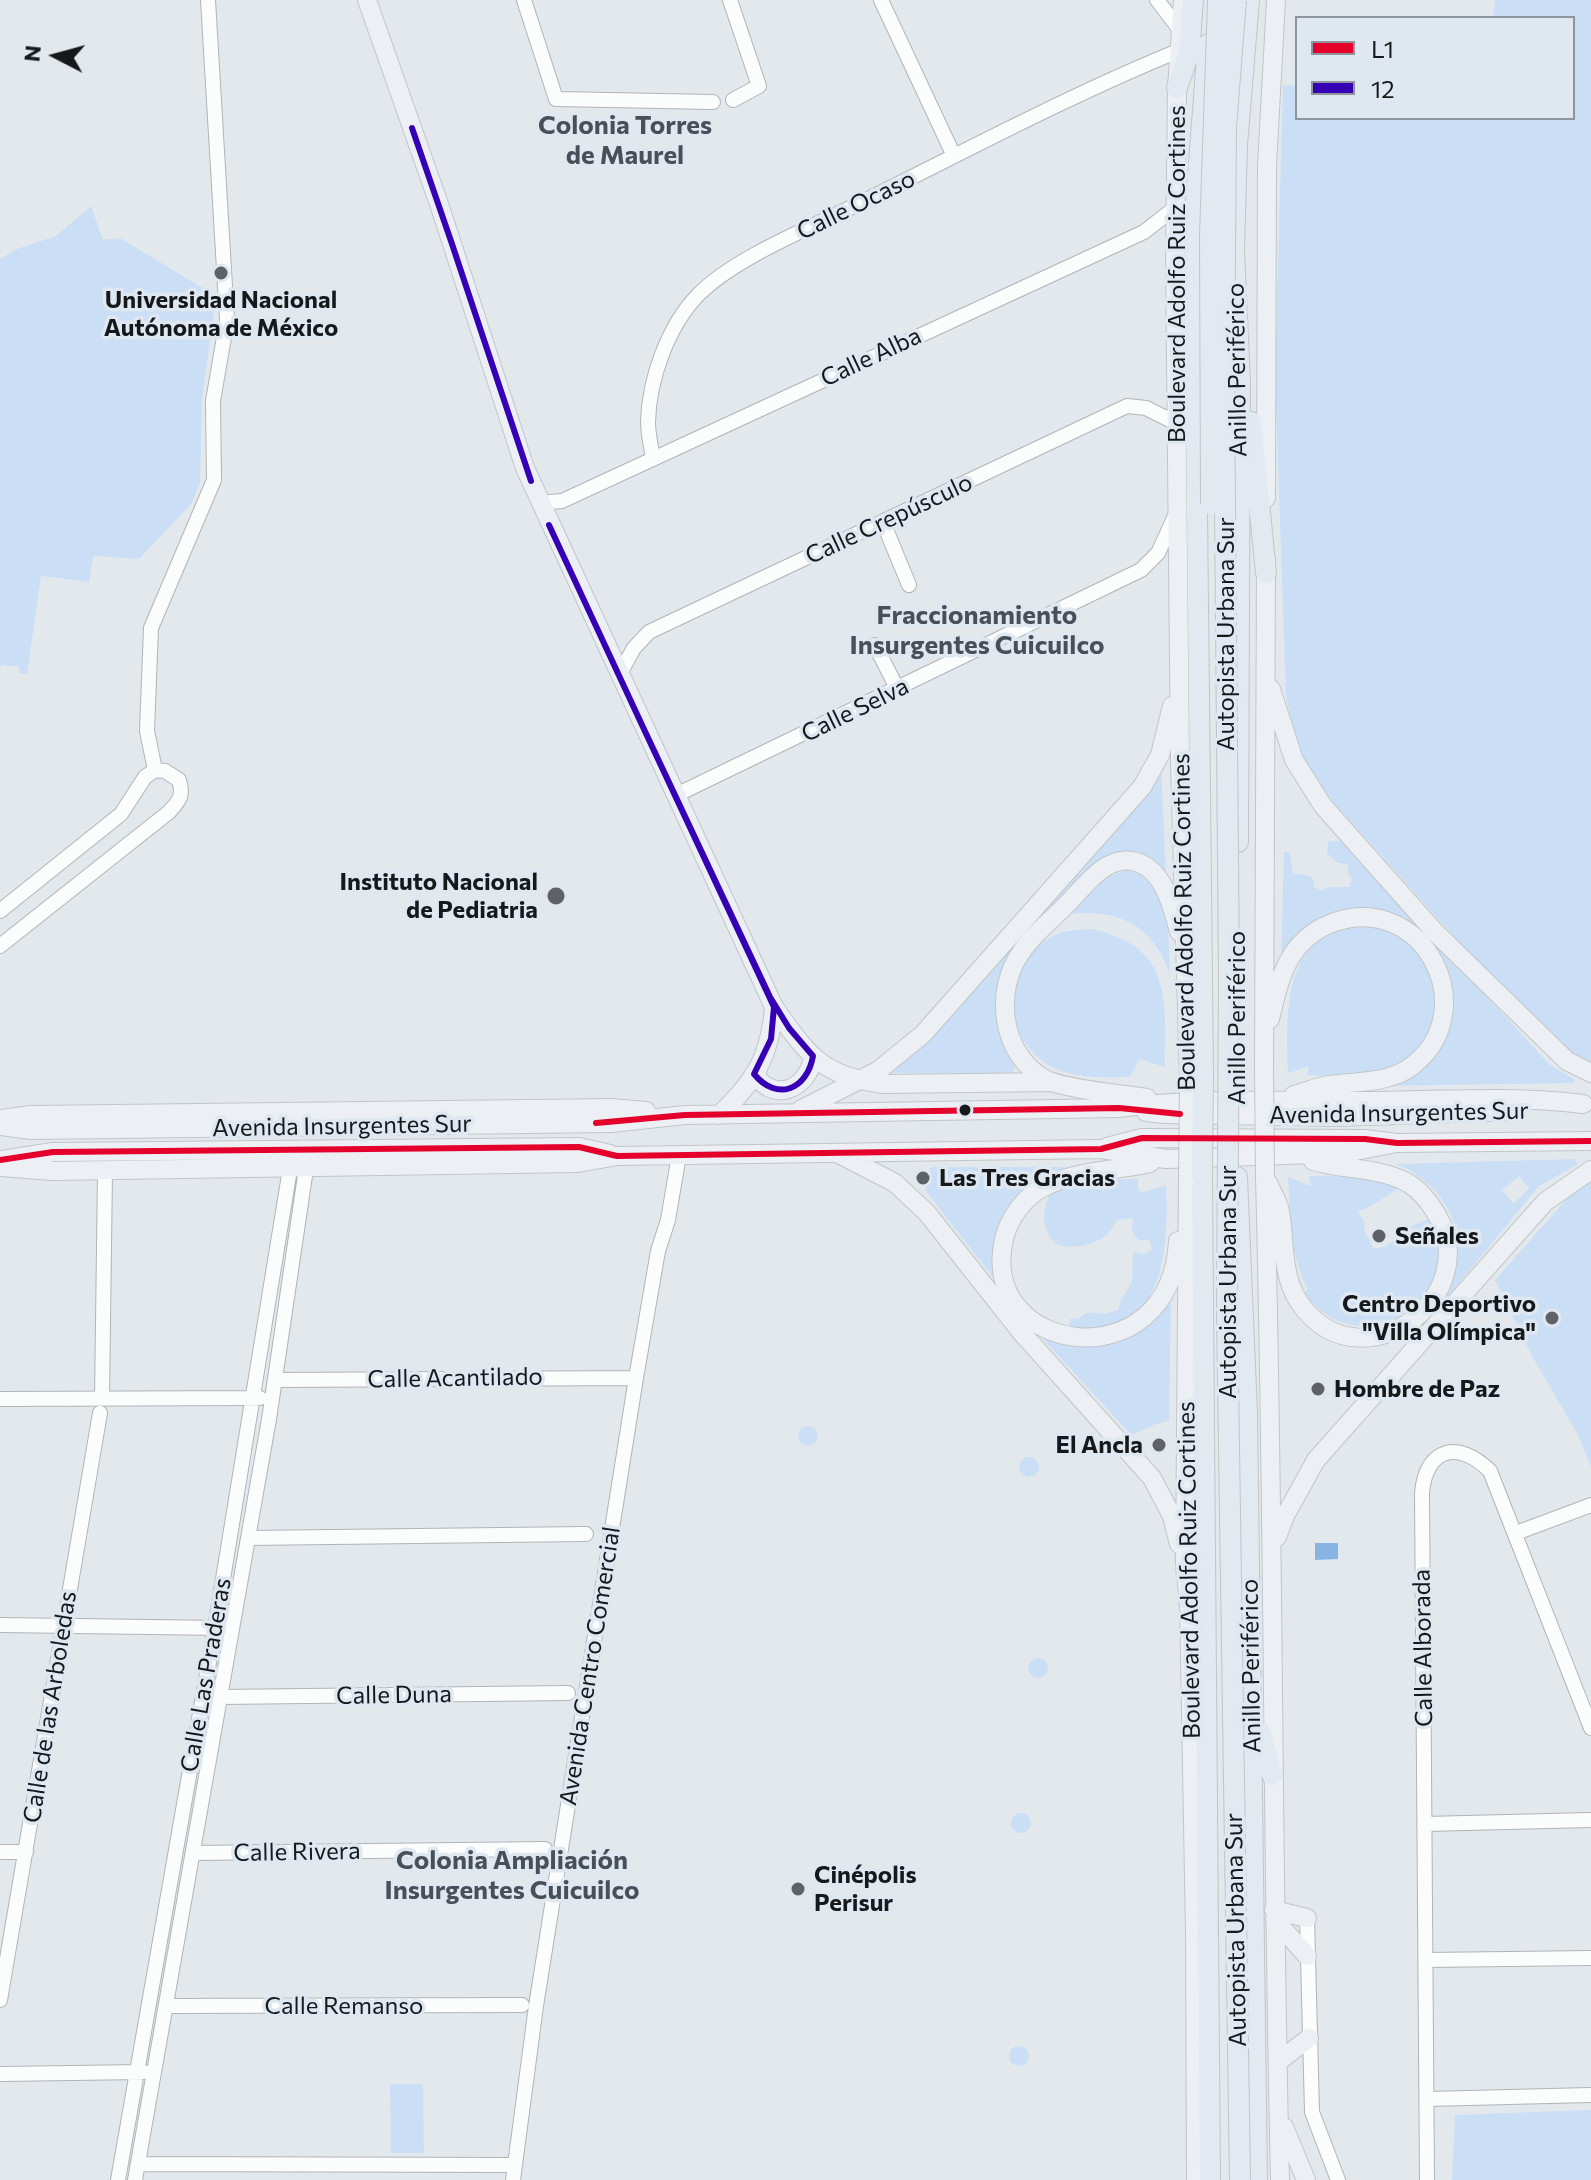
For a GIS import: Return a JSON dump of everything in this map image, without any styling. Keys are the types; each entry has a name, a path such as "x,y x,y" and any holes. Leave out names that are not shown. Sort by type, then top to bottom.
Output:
{"highway":[{"path":"1177,88 1189,53 1193,0"},
{"name":"Anillo Periférico","path":"1210,2180 1203,1375 1193,1178 1196,1078 1194,228 1211,0"},
{"name":"Autopista Urbana Sur","path":"1218,0 1210,236 1210,424 1219,976 1216,1318 1229,2180"},
{"name":"Autopista Urbana Sur","path":"1236,0 1226,127 1224,384 1229,977 1227,1313 1240,2180"},
{"name":"Anillo Periférico","path":"1249,0 1237,145 1234,251 1240,382 1236,1074 1247,1413 1257,2180"},
{"path":"1243,83 1256,0"},
{"path":"1234,251 1266,573"},
{"path":"1189,1601 1197,1528 1203,1375"},
{"path":"1251,1645 1257,1661 1262,1739 1272,1775"},
{"path":"1195,1933 1210,2180"}],"main road":[{"name":"Boulevard Adolfo Ruiz Cortines","path":"1183,0 1178,51 1176,207 1179,680 1187,961 1196,1078"},
{"path":"1276,0 1267,166 1264,1068 1280,2180"},
{"path":"368,2 539,503 774,1007 799,1042 839,1075 859,1081 883,1084 1053,1082 1165,1102"},
{"path":"1265,670 1294,760 1323,806 1435,932 1567,1061 1591,1073"},
{"path":"795,1113 890,1062 923,1034 1142,787 1160,755 1179,680"},
{"path":"1053,1082 1037,1073 1015,1046 1005,1014 1007,985 1021,951 1100,872 1117,862 1133,861 1155,873 1172,907 1187,961"},
{"path":"1265,1045 1274,1002 1289,960 1308,937 1328,924 1361,918 1392,922 1411,932 1432,957 1442,983 1444,1005 1434,1040 1419,1059 1405,1070 1385,1078 1326,1086 1279,1100"},
{"path":"719,1115 741,1095 754,1074 771,1039 774,1007"},
{"path":"754,1074 770,1088 794,1086 808,1074 813,1056"},
{"name":"Avenida Insurgentes Sur","path":"0,1119 31,1115 611,1108 719,1115 1119,1108 1165,1102 1279,1100 1535,1099 1587,1104"},
{"name":"Avenida Insurgentes Sur","path":"1119,1108 1165,1114 1337,1117 1534,1110 1587,1104"},
{"name":"Avenida Insurgentes Sur","path":"0,1126 31,1130 611,1123 685,1115"},
{"name":"Avenida Insurgentes Sur","path":"1101,1149 1142,1138 1365,1139 1397,1143 1591,1141"},
{"name":"Avenida Insurgentes Sur","path":"0,1167 53,1171 298,1169 578,1163 617,1156 1101,1149 1166,1159 1365,1151 1397,1143"},
{"name":"Avenida Insurgentes Sur","path":"0,1160 53,1152 563,1147 579,1147 617,1156"},
{"path":"837,1152 895,1183 927,1213 1030,1343 1134,1456 1163,1495 1172,1516 1185,1567"},
{"path":"1265,1177 1279,1207 1284,1262 1290,1285 1300,1304 1316,1321 1345,1335 1373,1337 1391,1333 1417,1317 1435,1295 1447,1264 1445,1239 1433,1209 1411,1185 1400,1179 1295,1155"},
{"path":"1166,1159 1075,1175 1045,1186 1028,1198 1010,1223 1003,1252 1009,1289 1025,1314 1048,1330 1081,1338 1109,1336 1140,1322 1161,1295 1172,1272 1178,1250 1180,1202 1193,1178"},
{"path":"1273,1547 1285,1516 1316,1460 1545,1202 1591,1170"},
{"name":"Boulevard Adolfo Ruiz Cortines","path":"1193,1178 1185,1567 1189,1601 1195,1933 1196,2180"},
{"path":"1274,1915 1307,1918"},
{"path":"1274,1915 1307,1956"},
{"path":"1278,2062 1309,2038"},
{"path":"1278,2112 1306,2180"}],"street":[{"path":"155,770 147,731 151,628 214,480 213,401 227,320 208,0"},
{"path":"524,0 556,99 713,102"},
{"path":"730,0 759,86 733,100"},
{"path":"881,0 954,156"},
{"path":"1157,0 1180,30"},
{"name":"Calle Ocaso","path":"653,458 648,424 651,395 662,357 679,321 699,294 744,261 954,156 1178,51"},
{"name":"Calle Alba","path":"539,503 562,501 1144,232 1176,207"},
{"name":"Calle Crepúsculo","path":"620,673 634,648 649,632 1127,406 1146,408 1176,423"},
{"name":"Calle Alba","path":"548,521 562,501"},
{"name":"Calle Selva","path":"676,795 1141,570 1163,544 1178,510"},
{"path":"883,522 909,585"},
{"path":"875,645 898,690"},
{"path":"0,911 121,814 145,777 155,770 165,771 179,780 182,791 179,801 0,946"},
{"path":"92,838 94,854 101,859 110,859"},
{"path":"60,864 75,868 77,884"},
{"name":"Avenida Centro Comercial","path":"514,2172 539,1991 636,1378 658,1251 668,1220 679,1155"},
{"name":"Calle Las Praderas","path":"135,2180 275,1380 298,1169"},
{"name":"Calle Las Praderas","path":"118,2180 253,1398 298,1169"},
{"name":"Calle de las Arboledas","path":"0,2000 101,1406 105,1171"},
{"name":"Calle Acantilado","path":"275,1380 636,1378"},
{"path":"0,1399 101,1406 272,1397"},
{"name":"Calle Alborada","path":"1427,2180 1422,1493 1427,1465 1436,1456 1448,1452 1462,1454 1479,1460 1490,1471 1591,1728"},
{"path":"1516,1533 1591,1505"},
{"path":"248,1538 586,1534"},
{"path":"0,1625 232,1628"},
{"name":"Calle Duna","path":"220,1697 568,1693"},
{"path":"1424,1824 1591,1820"},
{"name":"Calle Rivera","path":"193,1853 545,1849"},
{"path":"0,1852 26,1852"},
{"path":"1307,1918 1312,2112 1338,2180"},
{"path":"1426,1960 1591,1958"},
{"name":"Calle Remanso","path":"166,2006 522,2005"},
{"path":"0,2074 154,2072"},
{"path":"1427,2099 1591,2095"},
{"path":"138,2164 514,2172"}],"shaded area":[{"path":"1495,0 1591,0 1591,1067 1555,1042 1460,943 1319,786 1299,754 1286,697 1275,375 1283,85 1295,86 1295,120 1575,120 1575,16 1493,16"},
{"path":"91,206 103,240 120,238 216,296 202,400 200,483 191,504 139,559 93,556 89,582 41,576 27,675 19,673 19,667 2,665 0,668 0,259 17,249 56,236"},
{"path":"1161,766 1166,878 1118,857 1000,982 996,1017 1005,1044 1016,1060 1013,1073 886,1073 1105,843 1141,799"},
{"path":"1343,840 1550,1065 1574,1079 1573,1083 1380,1086 1422,1064 1441,1046 1450,1020 1450,987 1440,955 1419,930 1406,921 1373,911 1345,910 1331,916 1281,961 1284,851 1290,853 1293,873 1310,876 1313,886 1322,891 1327,887 1349,887 1352,879 1348,874 1348,865 1336,862 1327,853 1328,842"},
{"path":"1126,870 1141,875 1152,884 1160,897 1168,928 1170,976 1155,944 1133,924 1104,914 1069,914 1106,878"},
{"path":"1356,926 1387,929 1407,941 1422,957 1431,977 1435,998 1433,1019 1426,1040 1412,1057 1393,1070 1374,1076 1307,1075 1309,1066 1288,1073 1290,994 1303,957 1315,943 1332,932"},
{"path":"1091,929 1118,937 1137,948 1150,962 1159,979 1163,998 1165,1067 1139,1059 1130,1077 1071,1074 1050,1066 1027,1045 1013,1011 1017,976 1038,946 1055,935"},
{"path":"1576,1159 1577,1165 1539,1186 1445,1300 1458,1256 1453,1222 1448,1209 1431,1186 1395,1164","holes":["1519,1176 1529,1188 1514,1204 1502,1190"]},
{"path":"1063,1167 1063,1171 1007,1214 1013,1303 926,1191 930,1168"},
{"path":"1309,1176 1351,1176 1404,1185 1358,1212 1374,1249 1387,1246 1411,1226 1432,1218 1440,1245 1436,1272 1420,1300 1408,1311 1379,1324 1348,1324 1324,1313 1304,1294 1308,1289 1294,1249 1288,1177 1311,1186"},
{"path":"1138,1179 1141,1193 1166,1185 1162,1264 1154,1288 1142,1307 1125,1321 1101,1329 1069,1327 1071,1318 1077,1319 1088,1312 1104,1314 1118,1310 1132,1282 1133,1252 1144,1254 1152,1249 1149,1240 1138,1240 1132,1231 1133,1218 1117,1220 1107,1234 1092,1243 1058,1245 1048,1233 1044,1219 1052,1189 1082,1180"},
{"name":"Centro Deportivo \"Villa Olímpica\"","path":"1591,1179 1591,1467 1578,1435 1532,1356 1495,1280 1581,1183"},
{"path":"1171,1296 1169,1421 1131,1435 1030,1325 1077,1344 1109,1343 1141,1331 1160,1315"},
{"path":"804,1426 812,1426 818,1436 812,1446 804,1446 798,1440 798,1432"},
{"path":"1025,1457 1033,1457 1039,1467 1033,1477 1025,1477 1019,1471 1019,1463"},
{"path":"1034,1658 1042,1658 1048,1668 1042,1678 1034,1678 1028,1672 1028,1664"},
{"path":"1017,1813 1025,1813 1031,1823 1025,1833 1017,1833 1011,1827 1011,1819"},
{"path":"1015,2046 1023,2046 1029,2056 1023,2066 1015,2066 1009,2060 1009,2052"},
{"path":"390,2084 423,2084 424,2153 391,2153"},
{"path":"1591,2110 1591,2180 1452,2180 1455,2115"}],"water":[{"path":"1315,1543 1338,1543 1338,1559 1315,1560"}],"transit line":[{"name":"12","path":"412,128 452,244"},
{"name":"12","path":"412,128 452,244"},
{"name":"12","path":"452,244 531,481"},
{"name":"12","path":"452,244 531,481"},
{"name":"12","path":"549,525 642,725"},
{"name":"12","path":"549,525 642,725"},
{"name":"12","path":"642,725 770,997 789,1028 813,1056 804,1077 790,1088 772,1088 754,1074 771,1039 774,1007 642,725"},
{"name":"L1","path":"596,1123 685,1115 1119,1108 1180,1114"},
{"name":"L1","path":"0,1160 53,1152 579,1147 617,1156 1101,1149 1142,1138 1365,1139 1397,1143 1591,1141"}],"place":[{"name":"Universidad Nacional Autónoma de México","path":"221,273"},
{"name":"Instituto Nacional de Pediatria","path":"556,896"},
{"name":"Las Tres Gracias","path":"923,1178"},
{"name":"Señales","path":"1379,1236"},
{"name":"Centro Deportivo \"Villa Olímpica\"","path":"1552,1318"},
{"name":"Hombre de Paz","path":"1318,1389"},
{"name":"El Ancla","path":"1159,1445"},
{"name":"Cinépolis Perisur","path":"798,1889"}],"district":[{"name":"Colonia Torres de Maurel","path":"625,140"},
{"name":"Fraccionamiento Insurgentes Cuicuilco","path":"977,630"},
{"name":"Colonia Ampliación Insurgentes Cuicuilco","path":"512,1875"}]}
